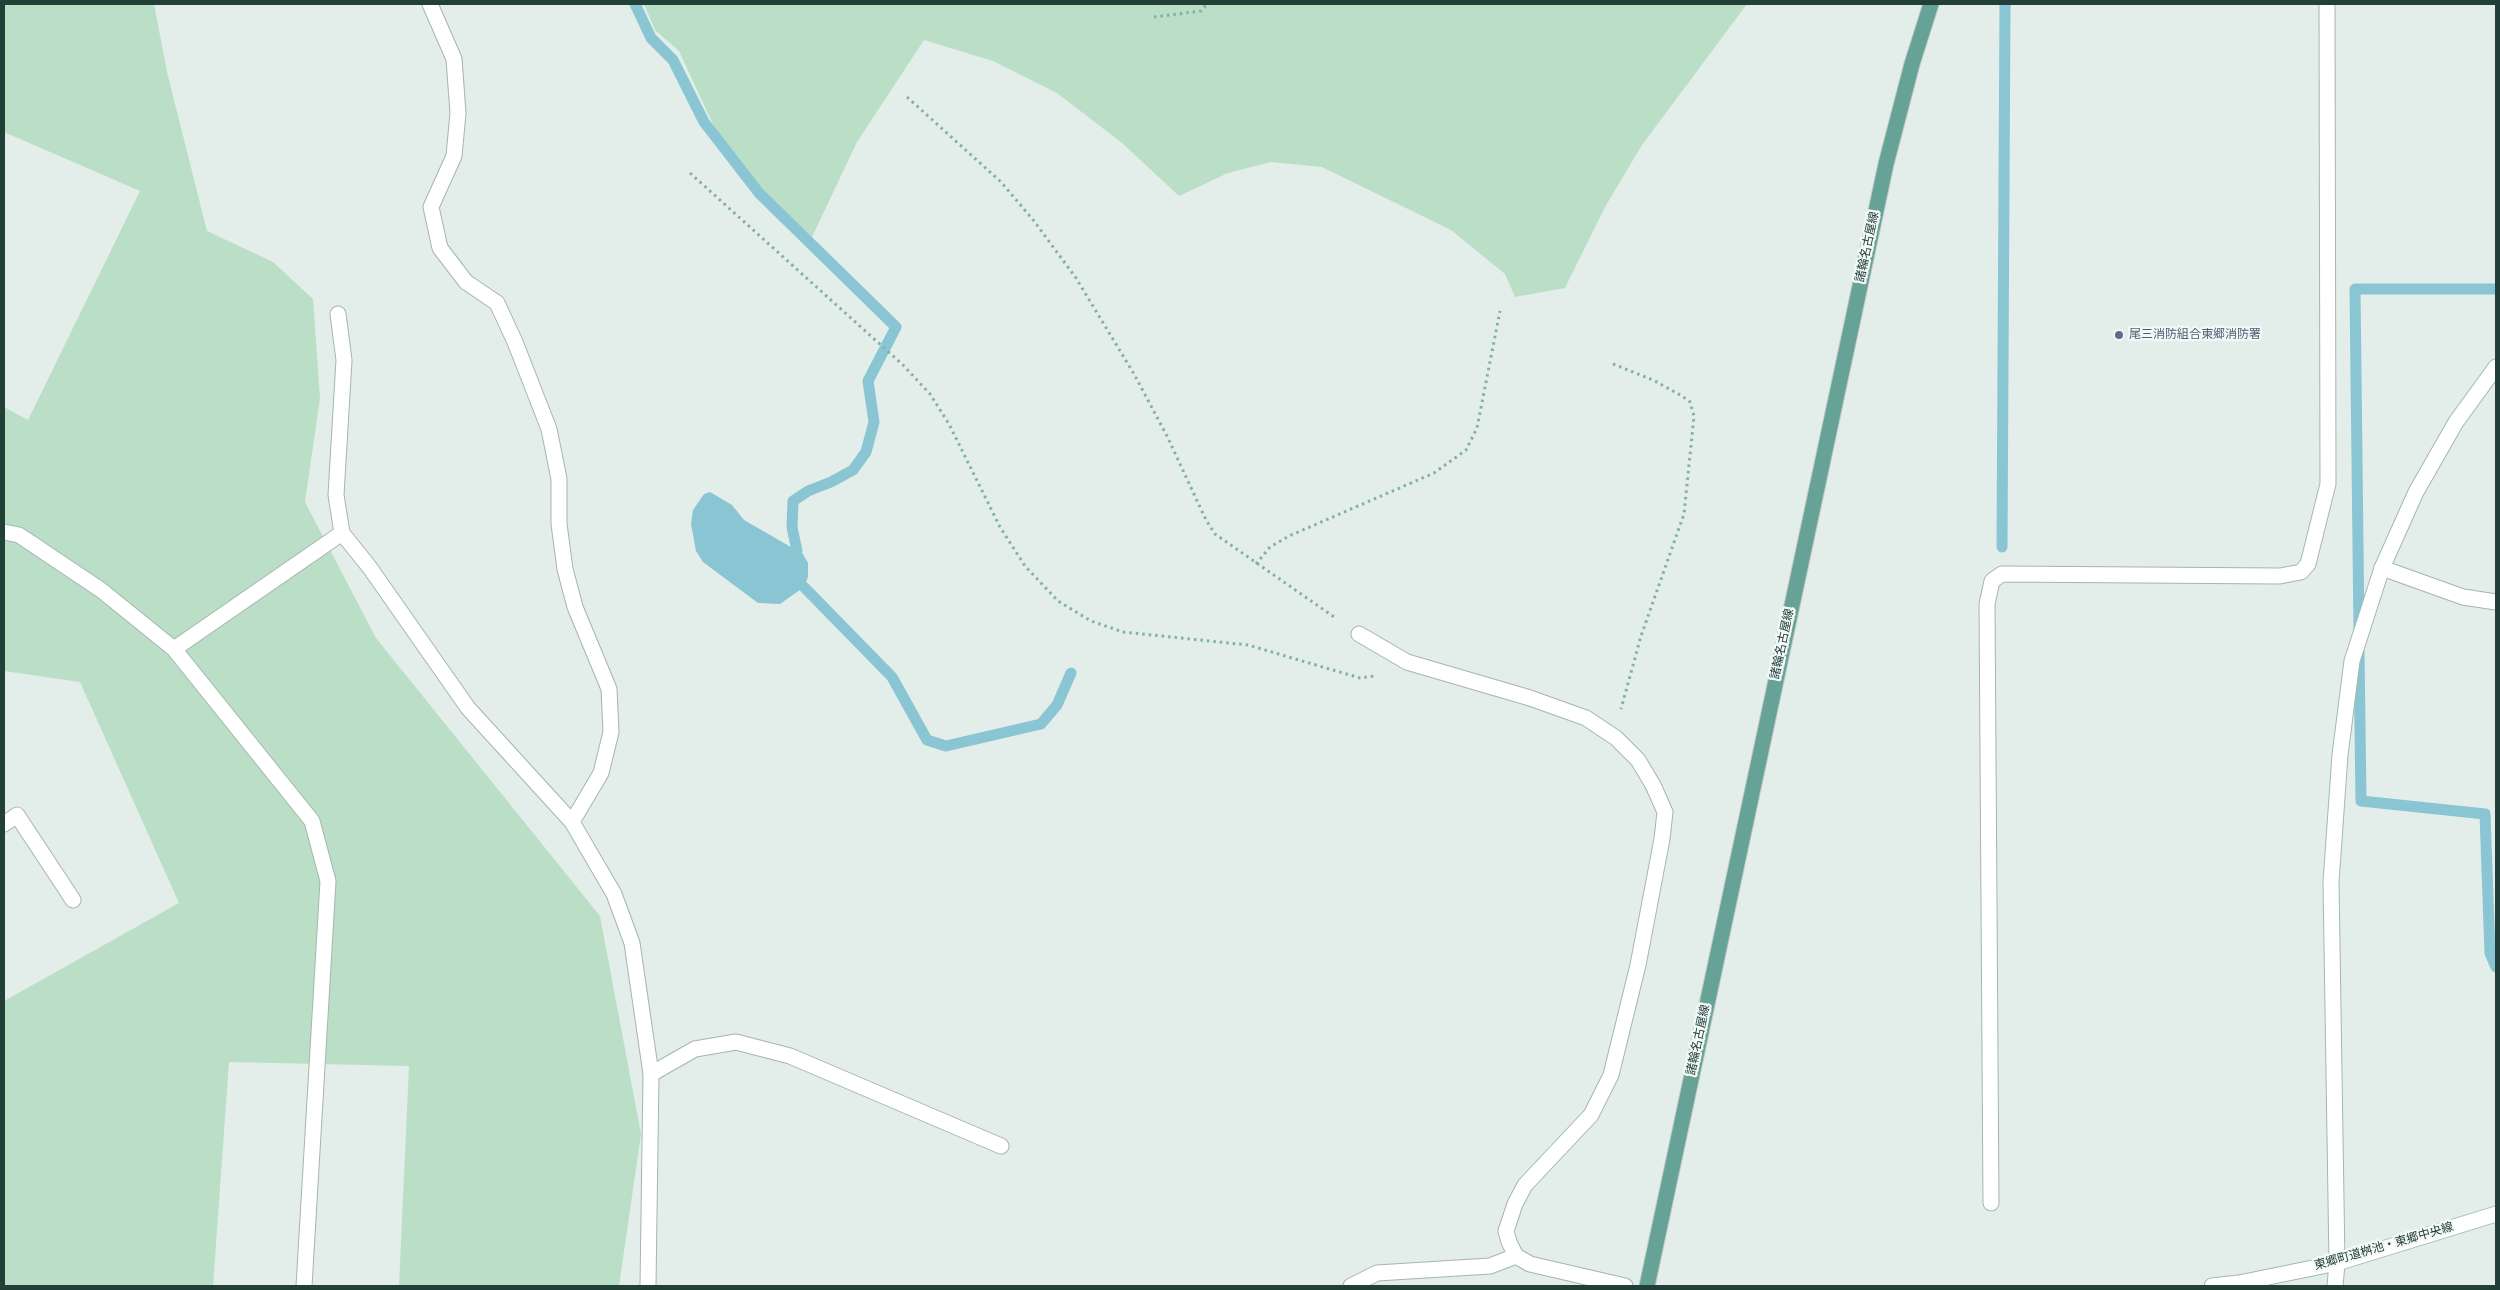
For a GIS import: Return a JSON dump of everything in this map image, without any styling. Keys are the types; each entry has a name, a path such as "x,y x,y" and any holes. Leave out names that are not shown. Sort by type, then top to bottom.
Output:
{"main road":[{"name":"諸輪名古屋線","path":"1647,1286 1886,164 1912,64 1931,4"}],"street":[{"path":"430,4 454,59 458,113 454,156 431,207 440,248 466,282 497,304 515,342 549,429 559,479 559,524 565,569 575,607 609,689 611,732 600,773 572,822"},
{"path":"1991,1203 1987,604 1992,582 2002,574 2280,576 2301,572 2308,564 2328,484 2327,4"},
{"path":"338,314 344,360 336,495 342,533 370,568 468,708 572,822 614,894 632,943 651,1074 648,1286"},
{"path":"2335,1286 2338,1262 2331,882 2340,756 2352,661 2382,568 2416,492 2456,422 2496,367"},
{"path":"4,532 19,535 101,590 174,649 312,821 328,881 304,1286"},
{"path":"174,649 342,533"},
{"path":"2382,568 2463,597 2496,602"},
{"path":"1359,634 1407,662 1530,698 1586,718 1611,735 1638,760 1653,784 1665,812 1662,839 1638,965 1611,1075 1591,1114 1525,1185 1512,1212 1506,1231 1516,1256 1530,1264 1625,1286"},
{"path":"4,824 18,815 73,900"},
{"path":"651,1074 695,1050 736,1042 790,1056 1001,1146"},
{"name":"東郷町道桝池・東郷中央線","path":"2212,1286 2239,1283 2338,1262 2496,1214"},
{"path":"1351,1286 1377,1273 1490,1266 1516,1256"}],"path":[{"path":"1154,17 1201,11 1207,4"},
{"path":"907,97 1002,182 1034,220 1076,278 1134,374 1167,436 1206,520 1215,534 1359,634"},
{"path":"690,173 903,365 930,394 948,424 1000,527 1025,566 1058,601 1091,622 1123,632 1248,645 1360,678 1382,675 1407,662"},
{"path":"1256,564 1270,547 1289,536 1434,473 1466,450 1476,428 1500,311"},
{"path":"1611,735 1615,727 1641,636 1684,514 1694,416 1690,402 1682,396 1653,380 1613,364"}],"green space":[{"path":"4,4 154,4 167,72 207,231 273,262 313,299 320,398 305,502 376,638 600,916 641,1134 619,1286 399,1286 409,1066 229,1062 213,1286 4,1286 4,1001 179,903 80,682 4,671 4,407 28,420 140,191 4,132"},
{"path":"644,4 1747,4 1642,145 1605,207 1565,288 1515,297 1505,274 1451,230 1322,167 1271,162 1228,173 1179,196 1122,143 1057,93 993,61 924,40 857,142 812,237 758,185 716,131 679,51 655,30"}],"water":[{"path":"710,492 732,505 744,520 803,554 808,563 808,577 804,587 780,604 758,603 703,562 696,551 691,524 693,510 704,494"}],"waterway":[{"path":"635,4 651,38 673,60 704,122 759,193 896,327 868,381 874,422 866,452 853,470 831,482 808,491 793,501 792,527 797,551"},
{"path":"2002,547 2005,4"},
{"path":"2359,631 2355,289 2496,289"},
{"path":"804,587 892,677 927,740 946,746 1041,724 1057,705 1071,673"},
{"path":"2359,650 2361,801 2485,814 2490,953 2496,967"}],"place":[{"name":"尾三消防組合東郷消防署","path":"2119,335"}]}
